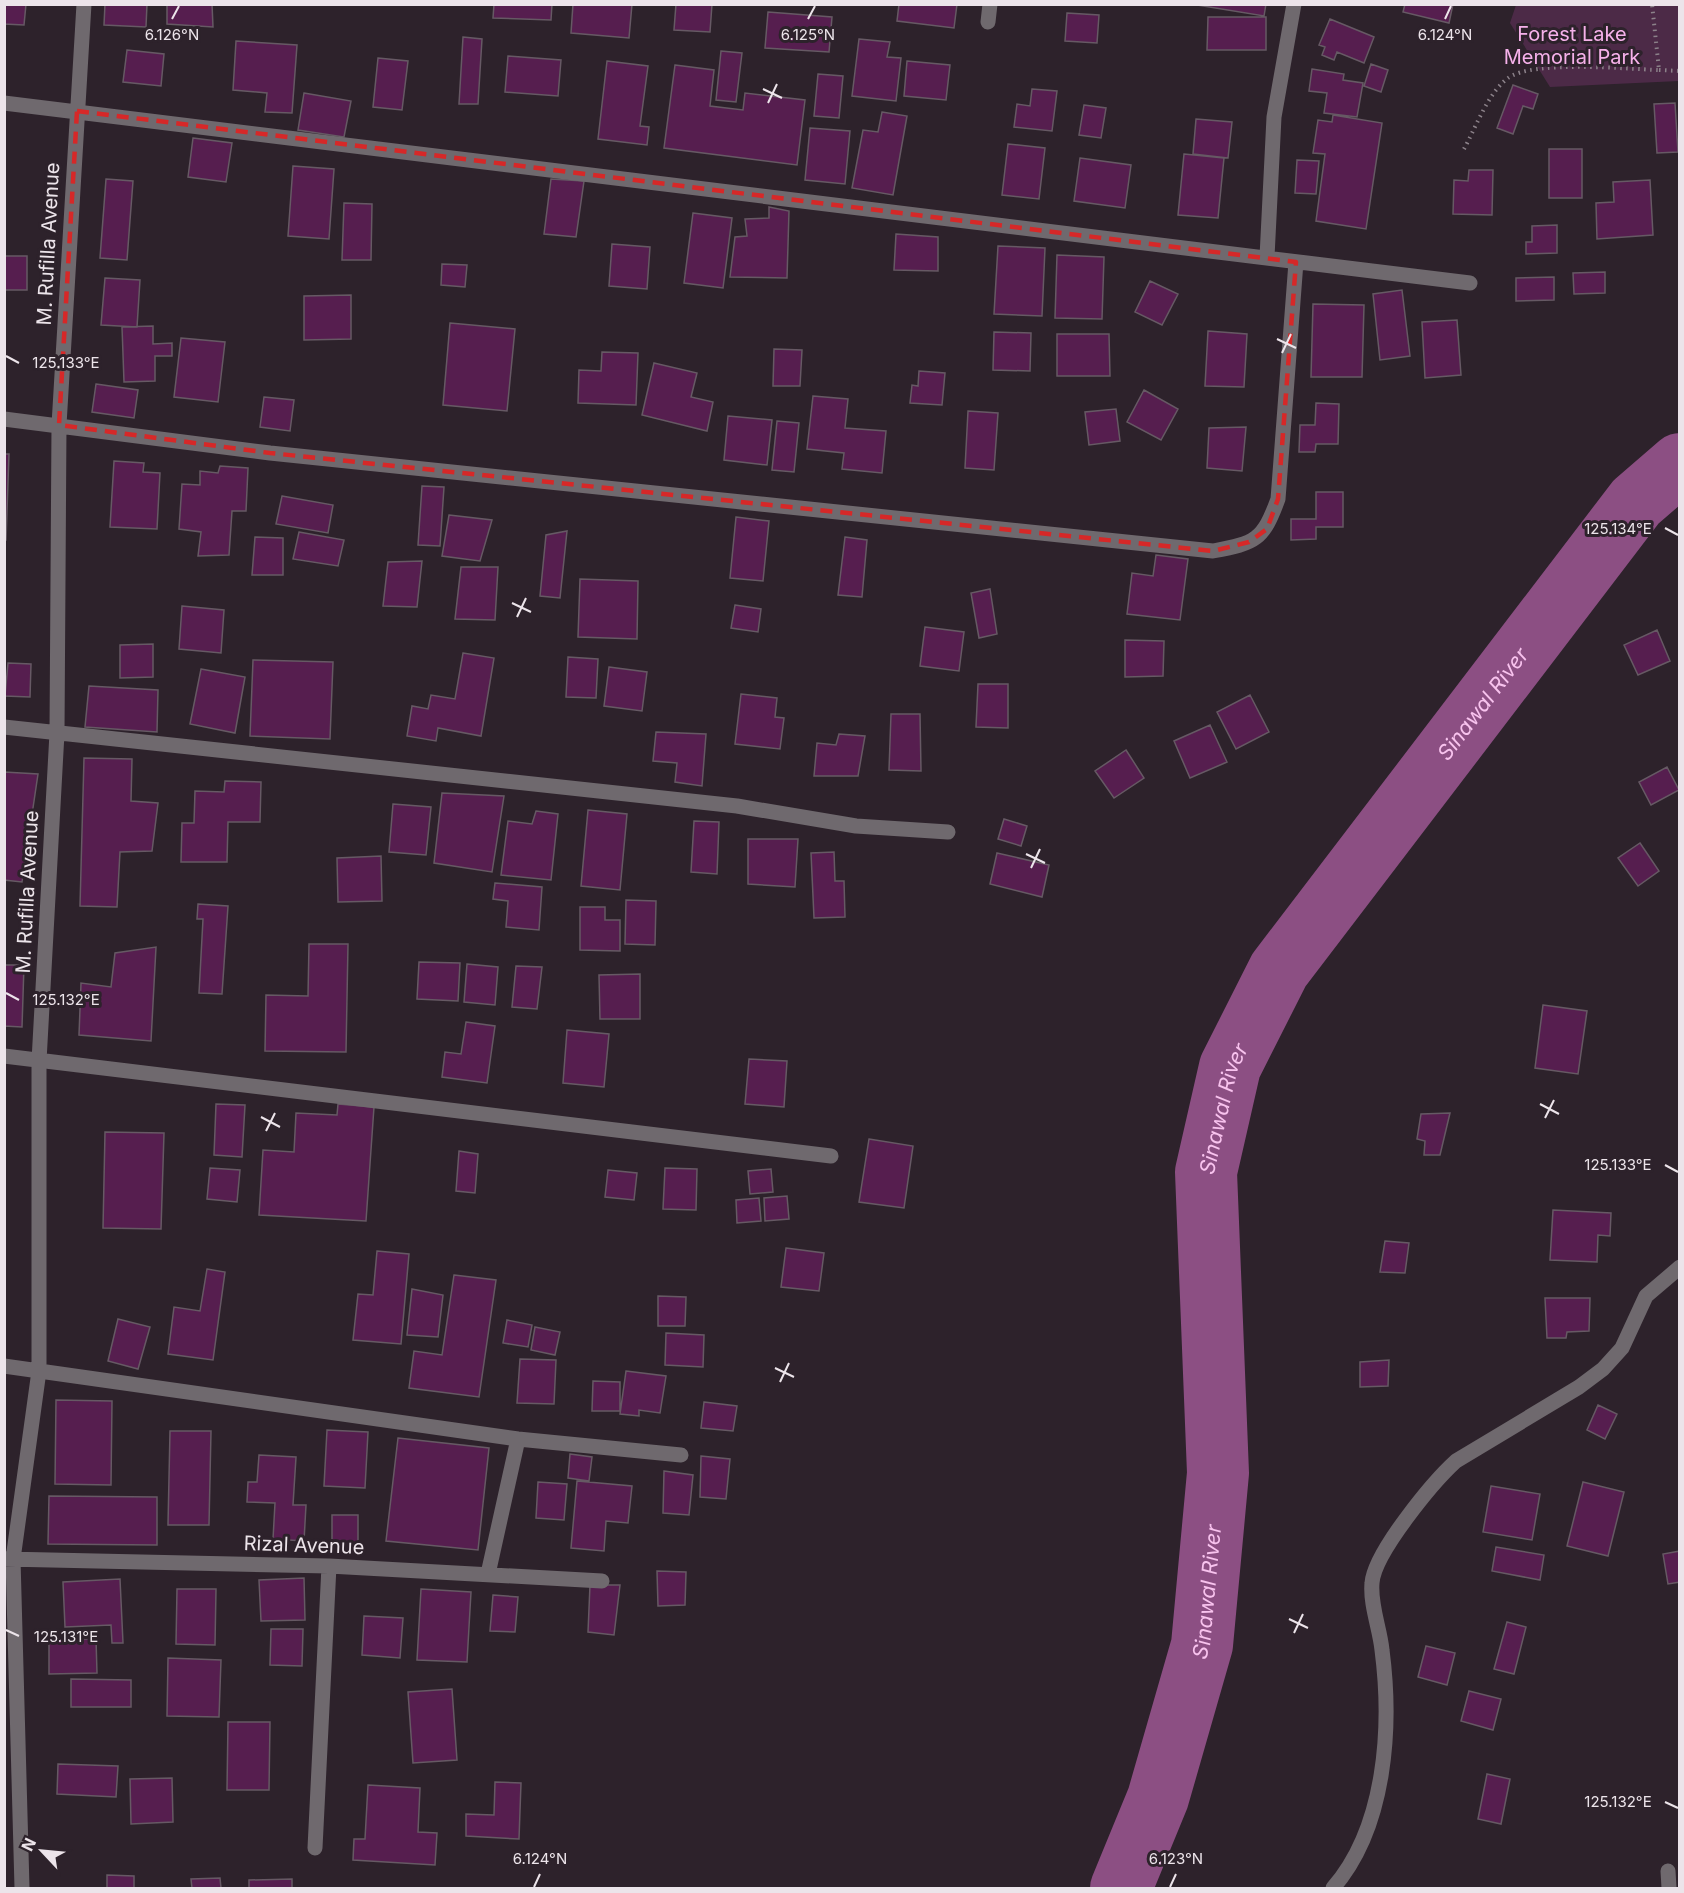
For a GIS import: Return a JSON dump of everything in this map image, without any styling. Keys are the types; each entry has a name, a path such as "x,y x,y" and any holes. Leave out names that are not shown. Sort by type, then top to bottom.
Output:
{"street":[{"name":"M. Rufilla Avenue","path":"22,1888 11,1789 9,1559 39,1371 39,1061 57,734 59,425 84,4"},
{"path":"988,22 990,4"},
{"path":"1267,256 1274,117 1294,4"},
{"path":"4,103 1267,256 1296,262 1470,283"},
{"path":"4,418 282,454 1213,551 1249,542 1267,529 1278,499 1296,262"},
{"path":"4,727 737,806 856,826 948,832"},
{"path":"4,1056 831,1156"},
{"path":"1333,1888 1357,1853 1368,1829 1387,1738 1387,1695 1372,1583 1386,1549 1440,1475 1455,1461 1579,1387 1603,1370 1623,1348 1646,1296 1680,1267"},
{"path":"4,1366 518,1439 681,1455"},
{"path":"488,1574 518,1439"},
{"name":"Rizal Avenue","path":"9,1559 329,1566 602,1581"},
{"path":"315,1848 329,1566"},
{"path":"1668,1871 1669,1888"}],"path":[{"path":"1652,4 1659,70"},
{"path":"1464,149 1494,94 1508,78 1533,68 1680,70"}],"highlighted area":[{"path":"77,111 1296,262 1278,499 1267,529 1249,542 1213,551 270,453 59,425"}],"green space":[{"name":"Forest Lake Memorial Park","path":"1516,5 1679,5 1679,81 1550,87 1510,23"}],"building":[{"path":"4,4 26,4 24,25 4,24"},
{"path":"105,4 147,4 146,27 104,25"},
{"path":"167,4 212,4 213,27 167,24"},
{"path":"494,4 552,4 551,20 493,18"},
{"path":"573,4 632,4 629,38 571,33"},
{"path":"676,4 712,4 710,32 674,30"},
{"path":"899,4 957,4 954,28 897,21"},
{"path":"1191,4 1266,4 1264,16"},
{"path":"1405,4 1453,4 1449,23 1403,12"},
{"path":"768,12 832,17 829,52 765,48"},
{"path":"1067,13 1099,15 1097,43 1065,41"},
{"path":"1208,17 1266,17 1266,50 1207,50"},
{"path":"1330,19 1374,37 1364,63 1337,52 1334,60 1322,55 1325,47 1319,45"},
{"path":"463,37 482,39 478,104 459,104"},
{"path":"859,39 890,42 887,57 901,58 896,101 852,96"},
{"path":"236,41 297,45 292,113 265,112 267,93 233,90"},
{"path":"127,50 164,54 161,86 123,82"},
{"path":"721,51 742,53 736,102 716,100"},
{"path":"508,56 561,60 558,96 505,92"},
{"path":"378,58 408,61 402,110 373,107"},
{"path":"607,61 648,66 640,126 649,127 647,145 598,139"},
{"path":"907,61 950,65 946,100 904,96"},
{"path":"1371,64 1388,70 1381,92 1364,86"},
{"path":"675,65 714,70 710,106 743,110 745,93 805,100 797,165 664,148"},
{"path":"1312,69 1344,74 1343,80 1363,83 1357,117 1324,113 1327,93 1309,91"},
{"path":"818,74 843,76 839,118 814,116"},
{"path":"1513,85 1538,94 1533,109 1523,106 1513,134 1497,128"},
{"path":"1032,89 1057,91 1052,131 1014,127 1017,104 1030,106"},
{"path":"304,93 351,101 344,137 298,130"},
{"path":"1675,103 1678,152 1657,153 1654,104"},
{"path":"1084,105 1106,108 1101,138 1079,135"},
{"path":"882,112 907,116 893,195 852,188 863,130 878,132"},
{"path":"1333,115 1382,123 1366,229 1316,221 1325,154 1313,153 1318,120 1332,122"},
{"path":"1196,119 1232,122 1228,158 1193,154"},
{"path":"810,128 850,131 845,184 805,180"},
{"path":"193,138 232,143 226,182 188,177"},
{"path":"1008,144 1045,148 1039,199 1002,195"},
{"path":"1549,149 1582,149 1582,198 1549,198"},
{"path":"1184,154 1224,158 1218,218 1178,215"},
{"path":"1080,158 1131,165 1125,208 1074,201"},
{"path":"1297,160 1319,161 1316,194 1295,193"},
{"path":"293,166 334,169 329,239 288,236"},
{"path":"1469,170 1493,170 1492,215 1453,214 1454,180 1468,181"},
{"path":"106,179 133,181 127,260 100,258"},
{"path":"551,179 584,181 576,237 544,234"},
{"path":"1650,180 1653,235 1597,239 1596,203 1614,202 1613,182"},
{"path":"344,203 372,204 371,260 342,260"},
{"path":"769,207 789,211 787,278 730,277 735,237 747,236 745,219 769,218"},
{"path":"693,213 732,218 723,288 684,283"},
{"path":"1557,225 1557,253 1526,254 1526,242 1532,242 1532,226"},
{"path":"896,234 938,237 938,271 894,270"},
{"path":"612,244 650,247 647,289 609,286"},
{"path":"998,246 1045,248 1042,316 994,314"},
{"path":"1057,255 1104,257 1102,319 1055,318"},
{"path":"4,256 27,256 27,290 4,290"},
{"path":"442,264 467,265 465,287 441,285"},
{"path":"1605,272 1605,293 1574,294 1573,273"},
{"path":"1554,277 1554,300 1516,301 1516,278"},
{"path":"105,278 140,280 137,327 101,325"},
{"path":"1150,281 1178,294 1162,325 1135,312"},
{"path":"1402,290 1410,356 1380,360 1373,294"},
{"path":"351,295 351,339 304,340 304,296"},
{"path":"1313,304 1364,305 1362,377 1311,377"},
{"path":"1457,320 1461,375 1425,378 1422,322"},
{"path":"450,323 515,329 507,411 443,405"},
{"path":"153,326 153,344 172,343 172,356 155,356 155,381 124,382 122,327"},
{"path":"1208,331 1247,334 1244,387 1205,386"},
{"path":"994,332 1031,333 1030,371 993,370"},
{"path":"1057,334 1109,334 1110,376 1057,376"},
{"path":"181,338 225,342 218,402 174,397"},
{"path":"774,349 802,350 800,386 773,386"},
{"path":"602,352 638,353 636,405 578,403 579,370 601,371"},
{"path":"654,363 697,373 691,397 713,402 707,431 642,415"},
{"path":"919,371 945,373 942,405 910,403 912,385 918,386"},
{"path":"96,384 138,390 134,418 92,412"},
{"path":"1144,390 1178,409 1161,440 1127,422"},
{"path":"813,396 848,399 845,428 886,431 882,473 842,469 844,453 807,449"},
{"path":"264,397 294,400 290,431 260,427"},
{"path":"1316,403 1339,404 1338,444 1316,444 1315,452 1299,452 1300,425 1315,425"},
{"path":"1116,409 1120,441 1089,445 1085,412"},
{"path":"968,411 998,413 994,470 965,468"},
{"path":"728,416 772,420 767,465 724,460"},
{"path":"777,421 799,423 794,472 772,470"},
{"path":"1246,427 1242,471 1207,468 1209,428"},
{"path":"4,454 9,454 6,540 4,540"},
{"path":"114,461 144,463 143,472 160,473 157,529 110,527"},
{"path":"220,466 248,468 246,511 232,511 229,555 198,556 201,532 179,529 182,484 200,485 200,471 218,473"},
{"path":"422,486 444,487 440,546 418,545"},
{"path":"1316,492 1343,492 1343,527 1316,527 1316,539 1291,540 1291,519 1316,519"},
{"path":"282,496 333,505 328,533 276,524"},
{"path":"449,515 492,520 480,561 442,556"},
{"path":"736,517 769,521 763,581 730,578"},
{"path":"567,531 560,598 540,596 546,535"},
{"path":"299,532 344,540 338,566 293,559"},
{"path":"255,537 283,538 283,575 252,575"},
{"path":"845,537 867,540 862,597 838,595"},
{"path":"1156,555 1188,559 1180,620 1127,614 1132,573 1153,576"},
{"path":"422,561 417,607 383,606 388,562"},
{"path":"461,567 498,567 495,620 455,619"},
{"path":"580,579 638,581 637,639 578,637"},
{"path":"990,589 997,634 979,638 971,593"},
{"path":"735,605 761,609 758,632 731,628"},
{"path":"182,606 224,610 221,653 179,649"},
{"path":"925,627 964,632 959,671 920,666"},
{"path":"1657,630 1670,661 1638,675 1624,645"},
{"path":"1125,640 1164,641 1163,676 1125,677"},
{"path":"153,644 153,677 120,678 120,645"},
{"path":"463,653 494,658 481,736 438,728 436,741 407,736 412,706 428,709 431,695 455,699"},
{"path":"568,657 598,659 596,698 566,697"},
{"path":"253,660 333,662 330,739 250,736"},
{"path":"8,663 31,664 30,697 5,696"},
{"path":"609,667 647,672 642,711 604,706"},
{"path":"201,669 245,677 235,733 190,724"},
{"path":"978,684 1008,684 1008,728 976,727"},
{"path":"89,686 158,690 157,732 85,727"},
{"path":"741,694 777,698 775,717 784,718 780,749 735,744"},
{"path":"1250,695 1269,732 1236,749 1217,712"},
{"path":"891,714 920,714 921,771 889,770"},
{"path":"1210,725 1227,762 1190,778 1174,741"},
{"path":"656,732 706,734 702,786 675,782 677,763 653,761"},
{"path":"839,734 865,736 858,776 814,776 817,743 836,745"},
{"path":"1126,750 1144,778 1114,798 1095,771"},
{"path":"84,758 132,759 131,801 158,803 152,851 120,852 117,907 80,906"},
{"path":"1667,767 1679,790 1651,805 1639,782"},
{"path":"4,772 38,774 22,882 4,880"},
{"path":"225,781 261,782 260,822 228,822 227,862 181,862 182,823 194,823 195,791 224,792"},
{"path":"442,793 504,796 492,872 434,863"},
{"path":"393,804 431,807 426,855 389,852"},
{"path":"588,810 627,814 620,890 581,886"},
{"path":"536,811 558,814 551,880 501,875 508,821 532,824"},
{"path":"1004,819 1027,826 1021,846 998,839"},
{"path":"694,821 719,822 717,874 691,872"},
{"path":"748,839 798,839 795,887 748,884"},
{"path":"1640,843 1659,871 1638,886 1618,858"},
{"path":"834,852 835,881 844,881 845,917 814,918 811,853"},
{"path":"997,853 1049,865 1042,897 990,884"},
{"path":"381,856 382,901 338,902 337,858"},
{"path":"495,883 542,887 539,930 506,927 508,901 493,899"},
{"path":"626,900 656,901 655,945 625,944"},
{"path":"198,904 228,906 222,994 199,993 203,919 197,919"},
{"path":"580,907 605,907 605,920 620,920 620,951 580,950"},
{"path":"309,944 348,944 346,1052 265,1051 266,995 308,996"},
{"path":"156,947 151,1041 79,1035 81,983 111,987 115,953"},
{"path":"419,962 460,963 458,1001 417,999"},
{"path":"467,964 498,967 495,1005 464,1002"},
{"path":"4,965 24,965 22,1027 4,1026"},
{"path":"516,966 542,967 537,1009 512,1007"},
{"path":"640,974 640,1019 600,1019 599,975"},
{"path":"1543,1005 1587,1011 1578,1074 1535,1068"},
{"path":"466,1022 495,1026 487,1083 442,1077 445,1052 461,1054"},
{"path":"567,1030 609,1034 604,1087 563,1083"},
{"path":"749,1059 787,1061 784,1107 745,1104"},
{"path":"216,1104 245,1105 242,1157 214,1155"},
{"path":"338,1104 374,1107 366,1221 259,1215 263,1150 294,1152 296,1113 337,1115"},
{"path":"1450,1113 1440,1155 1424,1155 1425,1141 1417,1139 1421,1114"},
{"path":"105,1132 164,1133 161,1229 103,1228"},
{"path":"869,1139 913,1146 904,1208 859,1202"},
{"path":"459,1151 478,1154 475,1193 456,1191"},
{"path":"210,1168 240,1170 237,1202 207,1199"},
{"path":"665,1168 697,1169 696,1210 663,1209"},
{"path":"771,1169 773,1192 750,1194 748,1171"},
{"path":"608,1170 637,1173 634,1200 605,1197"},
{"path":"787,1196 789,1219 765,1221 764,1198"},
{"path":"759,1198 761,1221 737,1223 736,1200"},
{"path":"1553,1210 1611,1213 1610,1236 1598,1235 1597,1262 1550,1260"},
{"path":"1385,1241 1409,1243 1405,1273 1380,1272"},
{"path":"786,1248 824,1253 819,1291 781,1287"},
{"path":"377,1251 409,1254 401,1344 353,1340 358,1294 373,1295"},
{"path":"207,1269 225,1272 213,1360 168,1354 174,1307 200,1311"},
{"path":"454,1275 496,1280 479,1397 409,1388 414,1351 442,1355"},
{"path":"412,1289 443,1295 438,1337 407,1335"},
{"path":"658,1296 686,1297 685,1326 658,1326"},
{"path":"1545,1298 1590,1298 1589,1331 1567,1332 1566,1338 1547,1338"},
{"path":"118,1319 150,1327 138,1369 108,1361"},
{"path":"507,1320 532,1325 528,1347 503,1343"},
{"path":"535,1327 560,1332 555,1355 531,1350"},
{"path":"666,1333 704,1335 703,1367 665,1365"},
{"path":"520,1359 556,1360 554,1404 517,1403"},
{"path":"1389,1360 1388,1386 1360,1387 1360,1362"},
{"path":"626,1371 666,1376 660,1413 639,1410 639,1416 620,1414"},
{"path":"593,1381 620,1382 620,1411 592,1411"},
{"path":"56,1400 112,1401 111,1485 55,1484"},
{"path":"704,1402 737,1406 733,1431 701,1428"},
{"path":"1598,1405 1617,1414 1605,1439 1587,1430"},
{"path":"327,1430 368,1432 365,1488 324,1486"},
{"path":"170,1431 211,1431 209,1525 168,1525"},
{"path":"398,1438 489,1448 478,1550 386,1541"},
{"path":"570,1454 592,1457 589,1481 568,1478"},
{"path":"259,1455 296,1457 293,1505 306,1505 304,1541 273,1539 275,1503 247,1502 248,1482 257,1482"},
{"path":"701,1456 730,1459 726,1499 700,1497"},
{"path":"664,1471 693,1475 689,1515 663,1513"},
{"path":"577,1481 632,1486 628,1523 606,1521 604,1551 571,1548"},
{"path":"538,1482 567,1484 564,1520 536,1518"},
{"path":"1583,1482 1624,1492 1608,1556 1567,1546"},
{"path":"1491,1486 1540,1494 1532,1540 1483,1532"},
{"path":"49,1496 157,1497 157,1545 48,1544"},
{"path":"332,1515 358,1515 358,1544 332,1544"},
{"path":"1496,1547 1544,1555 1540,1580 1492,1571"},
{"path":"1680,1551 1680,1582 1668,1584 1663,1554"},
{"path":"657,1571 686,1572 685,1605 658,1606"},
{"path":"304,1578 305,1620 261,1621 259,1580"},
{"path":"120,1579 123,1643 112,1643 111,1625 65,1627 63,1582"},
{"path":"590,1585 620,1585 614,1635 588,1632"},
{"path":"177,1589 216,1589 215,1645 176,1644"},
{"path":"421,1589 471,1592 467,1662 417,1660"},
{"path":"493,1595 518,1597 515,1632 490,1631"},
{"path":"364,1616 403,1618 400,1658 362,1655"},
{"path":"1507,1622 1526,1627 1514,1674 1494,1669"},
{"path":"271,1629 303,1629 302,1666 270,1665"},
{"path":"49,1639 96,1639 97,1673 49,1674"},
{"path":"1426,1646 1455,1653 1447,1685 1418,1677"},
{"path":"168,1658 221,1660 219,1717 167,1716"},
{"path":"71,1679 131,1680 131,1707 71,1707"},
{"path":"452,1689 457,1760 413,1763 408,1692"},
{"path":"1469,1691 1501,1699 1493,1730 1461,1721"},
{"path":"228,1722 270,1722 269,1790 227,1790"},
{"path":"58,1764 118,1766 116,1797 57,1794"},
{"path":"1487,1774 1510,1779 1501,1824 1478,1819"},
{"path":"172,1778 173,1822 131,1824 130,1779"},
{"path":"495,1782 521,1783 519,1839 466,1836 466,1814 494,1815"},
{"path":"368,1785 420,1788 418,1832 437,1833 435,1865 353,1860 354,1839 365,1839"},
{"path":"107,1875 134,1876 134,1888 107,1888"},
{"path":"220,1878 221,1888 192,1888 191,1879"},
{"path":"292,1879 292,1888 249,1888 249,1880"}],"waterway":[{"name":"Sinawal River","path":"1121,1888 1158,1798 1202,1645 1218,1473 1206,1172 1230,1067 1279,970 1636,502 1680,464"}]}
